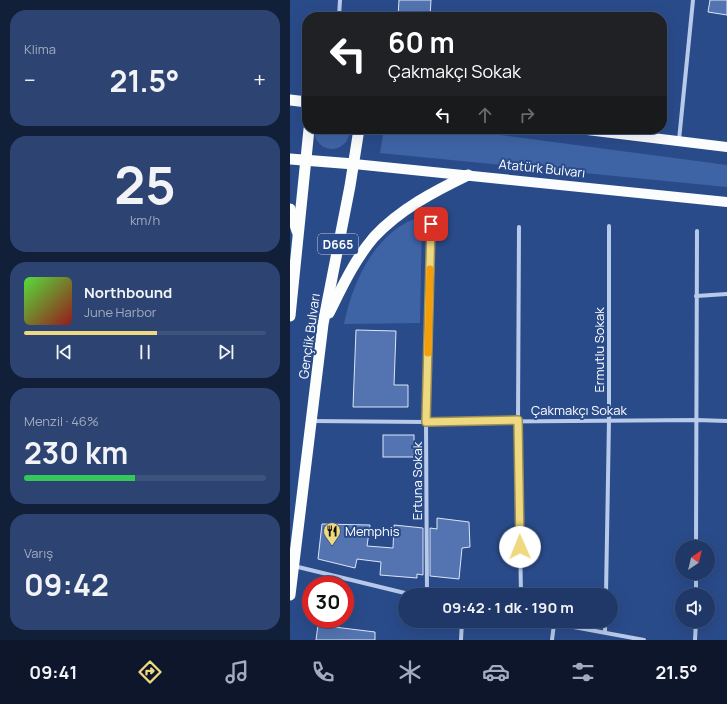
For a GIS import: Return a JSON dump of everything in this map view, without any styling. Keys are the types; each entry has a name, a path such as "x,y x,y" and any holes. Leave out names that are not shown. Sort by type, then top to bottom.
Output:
{"highway":[{"path":"290,100 302,101"},
{"path":"305,160 308,134"},
{"name":"Gençlik Bulvarı","path":"290,596 323,324 354,164 358,134"},
{"path":"290,159 354,164"},
{"name":"D665","path":"299,235 305,160"},
{"path":"323,324 358,259 374,237 393,220 429,194 468,175"},
{"name":"D665","path":"290,209 299,235"},
{"name":"Gençlik Bulvarı","path":"290,316 299,235"}],"main road":[{"path":"625,134 727,147"},
{"name":"Atatürk Bulvarı","path":"354,164 727,202"}],"street":[{"path":"339,12 340,0"},
{"path":"678,140 693,0"},
{"name":"Ertuna Sokak","path":"427,588 426,422 431,224"},
{"name":"Ermutlu Sokak","path":"606,588 609,420 609,226"},
{"path":"519,227 518,420 521,588"},
{"path":"696,540 698,420 696,296 697,231"},
{"path":"696,296 727,294"},
{"name":"Çakmakçı Sokak","path":"311,421 727,421"},
{"path":"293,566 398,591"},
{"path":"460,640 461,628"},
{"path":"552,640 554,628"},
{"path":"580,628 605,632 619,638 644,640"},
{"path":"695,640 696,628"}],"shaded area":[{"path":"315,134 349,134 344,144 338,148 332,149 325,148 319,144"},
{"path":"383,134 493,134 727,165 727,187 380,153"},
{"path":"422,216 420,323 344,324 348,307 361,274 379,245 406,223"}],"building":[{"path":"399,0 431,0 430,12 398,12"},
{"path":"710,0 727,0 727,15 708,12"},
{"path":"356,330 396,331 394,385 408,385 408,407 353,407"},
{"path":"383,435 414,435 414,457 383,457"},
{"path":"437,518 469,522 470,547 462,548 459,579 430,576 430,528 437,529"},
{"path":"322,524 370,525 367,546 393,548 394,525 423,528 423,575 417,574 417,578 380,575 381,562 357,559 355,568 318,559"},
{"path":"318,628 342,628 375,632 375,640 316,640"}],"slow traffic":[{"path":"428,353 430,269"}],"place":[{"name":"Memphis","path":"332,546"}],"route":[{"path":"431,224 426,422 518,420 520,547"}]}
